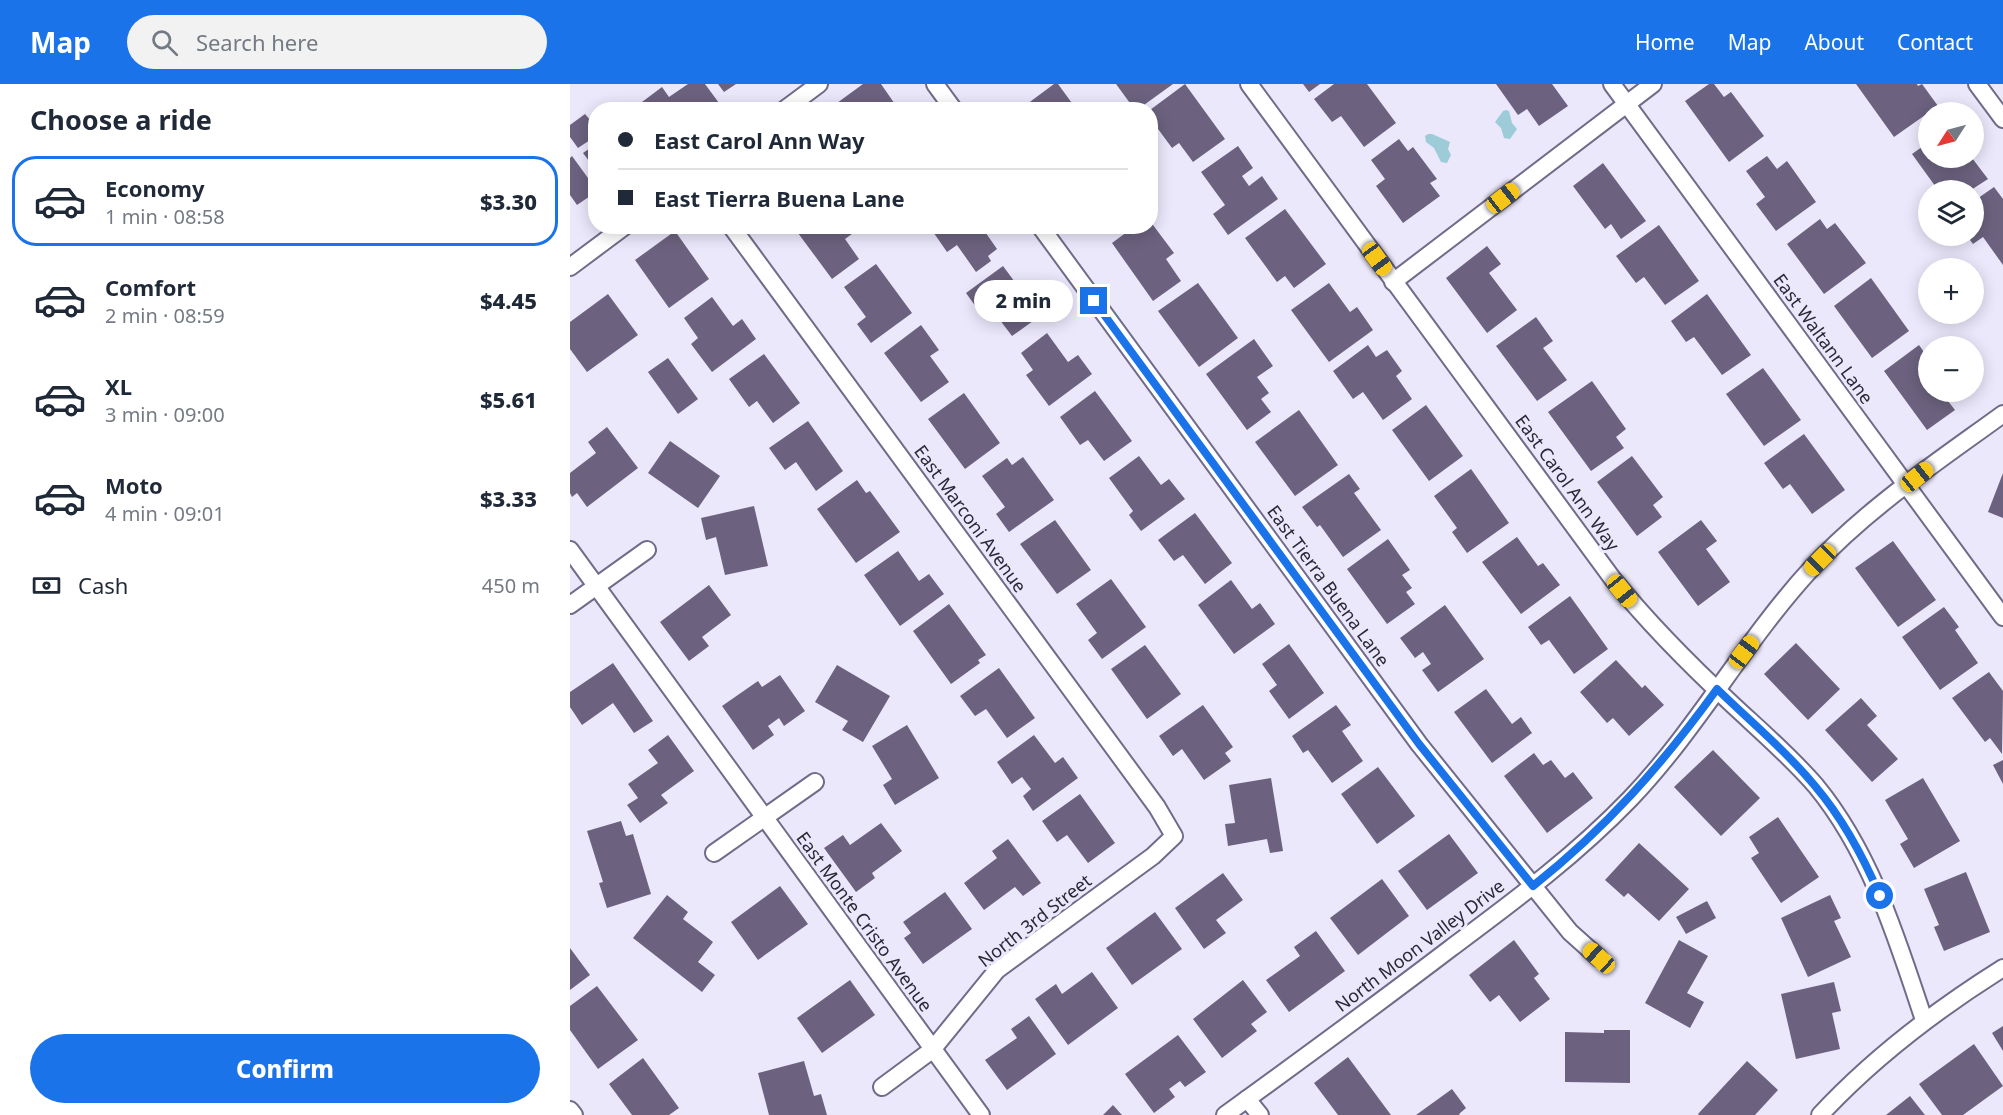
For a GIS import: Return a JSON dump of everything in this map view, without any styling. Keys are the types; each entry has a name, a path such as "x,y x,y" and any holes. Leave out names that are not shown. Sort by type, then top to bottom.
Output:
{"street":[{"path":"795,102 819,84"},
{"path":"935,84 948,102"},
{"name":"East Carol Ann Way","path":"1249,84 1612,578 1660,634 1799,767 1816,787 1857,846 1888,916 1924,1020"},
{"name":"East Waltann Lane","path":"1612,84 2003,617"},
{"path":"1393,282 1653,84"},
{"path":"1977,84 2003,119"},
{"path":"570,267 614,234"},
{"name":"East Marconi Avenue","path":"737,234 1157,807 1174,836"},
{"name":"East Tierra Buena Lane","path":"1046,234 1419,744 1570,932 1599,958"},
{"name":"North Moon Valley Drive","path":"1225,1115 1570,857 1630,798 1672,750 1778,607 1811,569 1857,525 2003,414"},
{"name":"East Monte Cristo Avenue","path":"570,550 981,1115"},
{"path":"570,605 647,550"},
{"path":"714,853 815,782"},
{"name":"North 3rd Street","path":"932,1050 997,970 1153,856 1174,836"},
{"path":"1820,1115 1873,1063 1924,1020 2003,968"},
{"path":"882,1087 932,1050"},
{"path":"1247,1099 1260,1115"},
{"path":"570,1110 574,1115"}],"water":[{"path":"1506,110 1509,111 1512,123 1517,129 1510,139 1504,138 1501,128 1495,122"},
{"path":"1428,134 1450,142 1448,149 1451,155 1447,163 1441,162 1434,148 1426,142 1425,136"}],"building":[{"path":"688,84 705,84 718,102 642,102 662,87 669,97"},
{"path":"718,84 736,84 724,92"},
{"path":"863,84 881,84 893,102 838,102"},
{"path":"1054,84 1058,84 1071,102 1030,102"},
{"path":"1116,84 1173,84 1148,102 1129,102"},
{"path":"1185,84 1225,139 1193,162 1179,143 1172,148 1158,129 1158,104"},
{"path":"1303,84 1320,84 1309,92"},
{"path":"1334,84 1367,84 1396,123 1364,147 1341,116 1332,122 1314,99"},
{"path":"1496,84 1552,84 1568,106 1539,126 1527,109 1518,115"},
{"path":"1709,84 1714,84 1724,97 1731,92 1764,136 1729,162 1685,101"},
{"path":"1856,84 1917,84 1918,86 1922,84 1935,102 1918,102 1918,120 1894,137"},
{"path":"585,114 588,118 588,141 578,148 570,137 570,125"},
{"path":"1399,139 1408,151 1413,147 1437,179 1430,183 1440,196 1403,223 1376,186 1385,179 1371,160"},
{"path":"1238,146 1253,168 1242,176 1249,186 1262,176 1278,199 1228,235 1213,214 1225,205 1201,172"},
{"path":"588,150 588,160 583,153"},
{"path":"1918,150 1918,162 1912,154"},
{"path":"572,156 588,178 588,197 577,205 570,195 570,158"},
{"path":"1767,156 1777,169 1787,161 1816,202 1776,231 1756,204 1765,197 1746,171"},
{"path":"1603,163 1646,221 1621,239 1611,224 1605,229 1573,186"},
{"path":"1922,168 1980,168 1988,179 1984,182 1931,180"},
{"path":"1994,187 2003,199 2003,265 1984,238 1984,194"},
{"path":"1285,209 1326,264 1294,288 1285,276 1277,282 1245,238"},
{"path":"1820,219 1827,229 1835,223 1866,263 1824,294 1787,244"},
{"path":"1659,225 1699,281 1665,305 1644,277 1636,283 1616,256"},
{"path":"1158,232 1174,253 1166,259 1181,281 1153,301 1112,243 1124,234 1158,234"},
{"path":"671,234 677,234 709,279 669,308 635,260"},
{"path":"799,234 852,234 845,239 859,259 832,279"},
{"path":"935,234 987,234 997,249 988,256 991,261 976,272 957,245 947,252"},
{"path":"1487,246 1501,264 1489,273 1517,310 1487,333 1446,278"},
{"path":"876,264 912,313 871,343 857,324 866,317 844,287"},
{"path":"1003,266 1040,316 1012,336 990,307 981,314 966,293"},
{"path":"1871,278 1909,331 1872,358 1834,306"},
{"path":"1198,283 1238,338 1199,367 1158,311"},
{"path":"1329,283 1350,312 1357,307 1373,330 1329,362 1291,310"},
{"path":"608,294 638,335 587,372 570,349 570,322"},
{"path":"1707,294 1751,355 1722,375 1694,337 1686,342 1671,321"},
{"path":"712,297 733,326 742,319 756,339 712,372 691,344 698,338 684,318"},
{"path":"1536,317 1553,341 1543,348 1567,380 1537,401 1496,346"},
{"path":"921,325 939,350 930,356 949,382 921,402 884,353"},
{"path":"1047,333 1068,362 1078,355 1092,374 1049,406 1026,375 1033,370 1021,353"},
{"path":"1254,339 1273,366 1257,377 1269,393 1261,399 1271,412 1247,430 1206,374"},
{"path":"1368,345 1376,357 1387,350 1402,371 1396,376 1412,399 1383,420 1363,392 1353,399 1333,371"},
{"path":"1918,346 1918,402 1949,402 1955,410 1927,430 1884,371"},
{"path":"764,354 800,403 773,423 757,401 749,407 729,379"},
{"path":"668,358 698,399 678,414 648,372"},
{"path":"1763,368 1801,420 1764,446 1726,394"},
{"path":"1592,381 1626,429 1616,437 1624,448 1591,471 1548,412"},
{"path":"1095,391 1132,441 1104,461 1088,440 1080,445 1060,417"},
{"path":"964,393 1000,443 965,469 928,419"},
{"path":"1426,405 1463,456 1429,481 1392,430"},
{"path":"1299,410 1338,465 1295,496 1255,442"},
{"path":"808,421 843,471 816,491 796,462 785,470 769,448"},
{"path":"607,427 638,468 587,507 577,493 572,497 570,493 570,473 596,453 588,442"},
{"path":"1804,434 1845,490 1812,514 1790,484 1783,489 1764,463"},
{"path":"670,441 720,476 698,508 648,473"},
{"path":"1139,456 1161,485 1169,479 1185,499 1141,531 1129,515 1133,511 1109,478"},
{"path":"1632,456 1663,497 1653,505 1662,517 1637,536 1597,482"},
{"path":"1023,457 1054,500 1009,532 996,514 1005,507 982,476 1007,458 1012,465"},
{"path":"1471,469 1509,523 1467,553 1452,532 1457,528 1434,496"},
{"path":"2003,473 2003,518 1988,512"},
{"path":"1349,474 1360,489 1354,493 1381,530 1343,557 1320,525 1317,527 1302,507"},
{"path":"857,480 866,493 870,491 900,532 856,563 817,509"},
{"path":"754,506 768,566 725,575 716,537 706,540 701,518"},
{"path":"1195,513 1232,563 1205,584 1183,555 1174,561 1158,540"},
{"path":"1055,520 1091,570 1057,594 1020,544"},
{"path":"1701,520 1717,541 1706,549 1730,582 1698,606 1658,552"},
{"path":"1517,537 1538,566 1543,563 1560,585 1521,614 1482,562"},
{"path":"1388,539 1410,570 1402,575 1412,588 1406,592 1415,604 1387,624 1347,569"},
{"path":"1893,541 1936,600 1898,627 1855,568"},
{"path":"898,551 919,581 929,574 944,594 900,626 864,575"},
{"path":"1111,579 1146,627 1102,659 1088,640 1097,633 1076,604"},
{"path":"1231,580 1252,609 1260,603 1275,624 1234,654 1198,605"},
{"path":"709,585 731,615 702,637 709,646 689,661 660,622"},
{"path":"1570,596 1608,649 1574,674 1549,640 1541,645 1528,627"},
{"path":"949,604 986,655 978,660 980,663 951,684 913,631"},
{"path":"1445,605 1484,659 1438,692 1422,670 1431,664 1423,652 1415,658 1400,638"},
{"path":"1944,607 1959,627 1955,630 1978,663 1940,690 1902,637"},
{"path":"1796,643 1840,689 1808,720 1764,674"},
{"path":"1289,644 1324,693 1289,719 1269,691 1277,685 1262,664"},
{"path":"1145,645 1181,694 1147,719 1111,669"},
{"path":"1616,660 1642,688 1645,685 1664,705 1629,736 1613,718 1607,723 1580,692"},
{"path":"613,663 653,721 634,733 613,703 582,725 570,707 570,692"},
{"path":"837,665 890,696 863,742 842,730 848,721 815,702"},
{"path":"999,668 1035,718 1007,738 986,709 975,716 960,696"},
{"path":"1989,672 2003,691 2002,754 1990,738 1985,742 1952,698"},
{"path":"780,675 805,711 784,726 779,718 768,726 774,735 753,750 722,706 758,681 762,687"},
{"path":"1486,689 1512,724 1521,717 1532,733 1492,763 1454,712"},
{"path":"1861,698 1877,716 1867,725 1898,759 1872,782 1825,730"},
{"path":"1203,705 1233,747 1225,753 1231,761 1204,780 1182,749 1173,756 1159,736"},
{"path":"1336,705 1351,725 1342,731 1363,761 1332,783 1308,750 1303,753 1292,736"},
{"path":"907,725 939,778 895,805 883,785 892,779 872,746"},
{"path":"668,735 694,771 661,795 668,803 640,823 627,805 638,798 628,784 658,763 648,750"},
{"path":"1034,735 1055,763 1063,757 1078,778 1033,811 1023,796 1031,789 1022,777 1012,784 997,762"},
{"path":"1713,750 1760,798 1721,836 1674,787"},
{"path":"1534,753 1543,765 1551,760 1565,778 1573,772 1593,798 1547,833 1504,776"},
{"path":"2003,760 2003,784 1993,765"},
{"path":"1378,767 1415,816 1377,844 1341,794"},
{"path":"1271,778 1283,851 1270,853 1267,839 1228,846 1225,824 1235,823 1229,785"},
{"path":"1923,778 1960,841 1914,868 1900,844 1908,839 1885,800"},
{"path":"1080,794 1115,843 1088,863 1067,835 1057,842 1042,821"},
{"path":"1778,817 1819,877 1781,903 1751,858 1759,853 1749,837"},
{"path":"621,821 626,836 633,834 651,894 607,908 599,883 603,882 587,831"},
{"path":"881,823 902,851 872,873 875,878 856,892 824,848 843,835 850,845"},
{"path":"1449,834 1478,873 1427,910 1398,871"},
{"path":"1008,839 1041,883 1023,896 1015,887 984,910 964,883 997,858 992,851"},
{"path":"1639,843 1689,889 1659,921 1628,893 1624,897 1605,880"},
{"path":"1966,872 1990,932 1944,951 1934,927 1939,925 1924,889"},
{"path":"1223,873 1243,900 1216,920 1226,933 1204,949 1175,908"},
{"path":"1382,879 1409,916 1358,955 1330,918"},
{"path":"780,886 808,924 758,960 731,922"},
{"path":"945,892 972,929 923,964 904,938 911,933 903,922"},
{"path":"667,895 688,912 683,919 713,942 698,962 715,975 702,992 633,938"},
{"path":"1830,895 1841,918 1834,921 1851,957 1808,977 1781,918"},
{"path":"1707,901 1716,918 1686,934 1676,917"},
{"path":"1155,912 1182,949 1132,985 1106,948"},
{"path":"1316,931 1345,971 1289,1012 1266,980 1300,956 1294,947"},
{"path":"1514,940 1539,974 1534,978 1550,999 1520,1022 1499,995 1490,1002 1469,975"},
{"path":"1679,940 1708,956 1687,993 1704,1002 1690,1028 1645,1003"},
{"path":"570,948 590,975 570,990"},
{"path":"1092,972 1118,1008 1068,1045 1035,999 1056,984 1062,994"},
{"path":"850,980 875,1015 822,1053 797,1018"},
{"path":"1243,980 1267,1012 1251,1024 1257,1031 1222,1058 1193,1019"},
{"path":"1834,982 1841,1011 1832,1013 1840,1049 1796,1059 1781,994"},
{"path":"597,986 638,1040 598,1069 570,1030 570,1006"},
{"path":"1029,1016 1056,1054 1007,1090 985,1060 1017,1038 1011,1029"},
{"path":"2003,1026 2003,1051 1992,1033"},
{"path":"1604,1030 1630,1030 1630,1083 1565,1082 1565,1032 1604,1033"},
{"path":"1178,1035 1206,1072 1185,1087 1180,1081 1169,1089 1175,1097 1154,1113 1125,1074"},
{"path":"1974,1044 2003,1086 1963,1115 1942,1115 1919,1084"},
{"path":"1348,1057 1391,1115 1338,1115 1314,1083"},
{"path":"643,1058 679,1108 669,1115 632,1115 609,1084"},
{"path":"804,1061 814,1096 821,1094 827,1115 769,1115 758,1073"},
{"path":"1747,1061 1778,1090 1755,1115 1699,1115 1698,1114"},
{"path":"1452,1089 1466,1108 1460,1115 1416,1115"},
{"path":"1910,1096 1925,1115 1886,1115"},
{"path":"1113,1105 1122,1115 1103,1115"}],"route":[{"path":"1094,301 1419,744 1533,886 1570,857 1630,798 1672,750 1717,689 1799,767 1816,787 1857,846 1880,896"}]}
